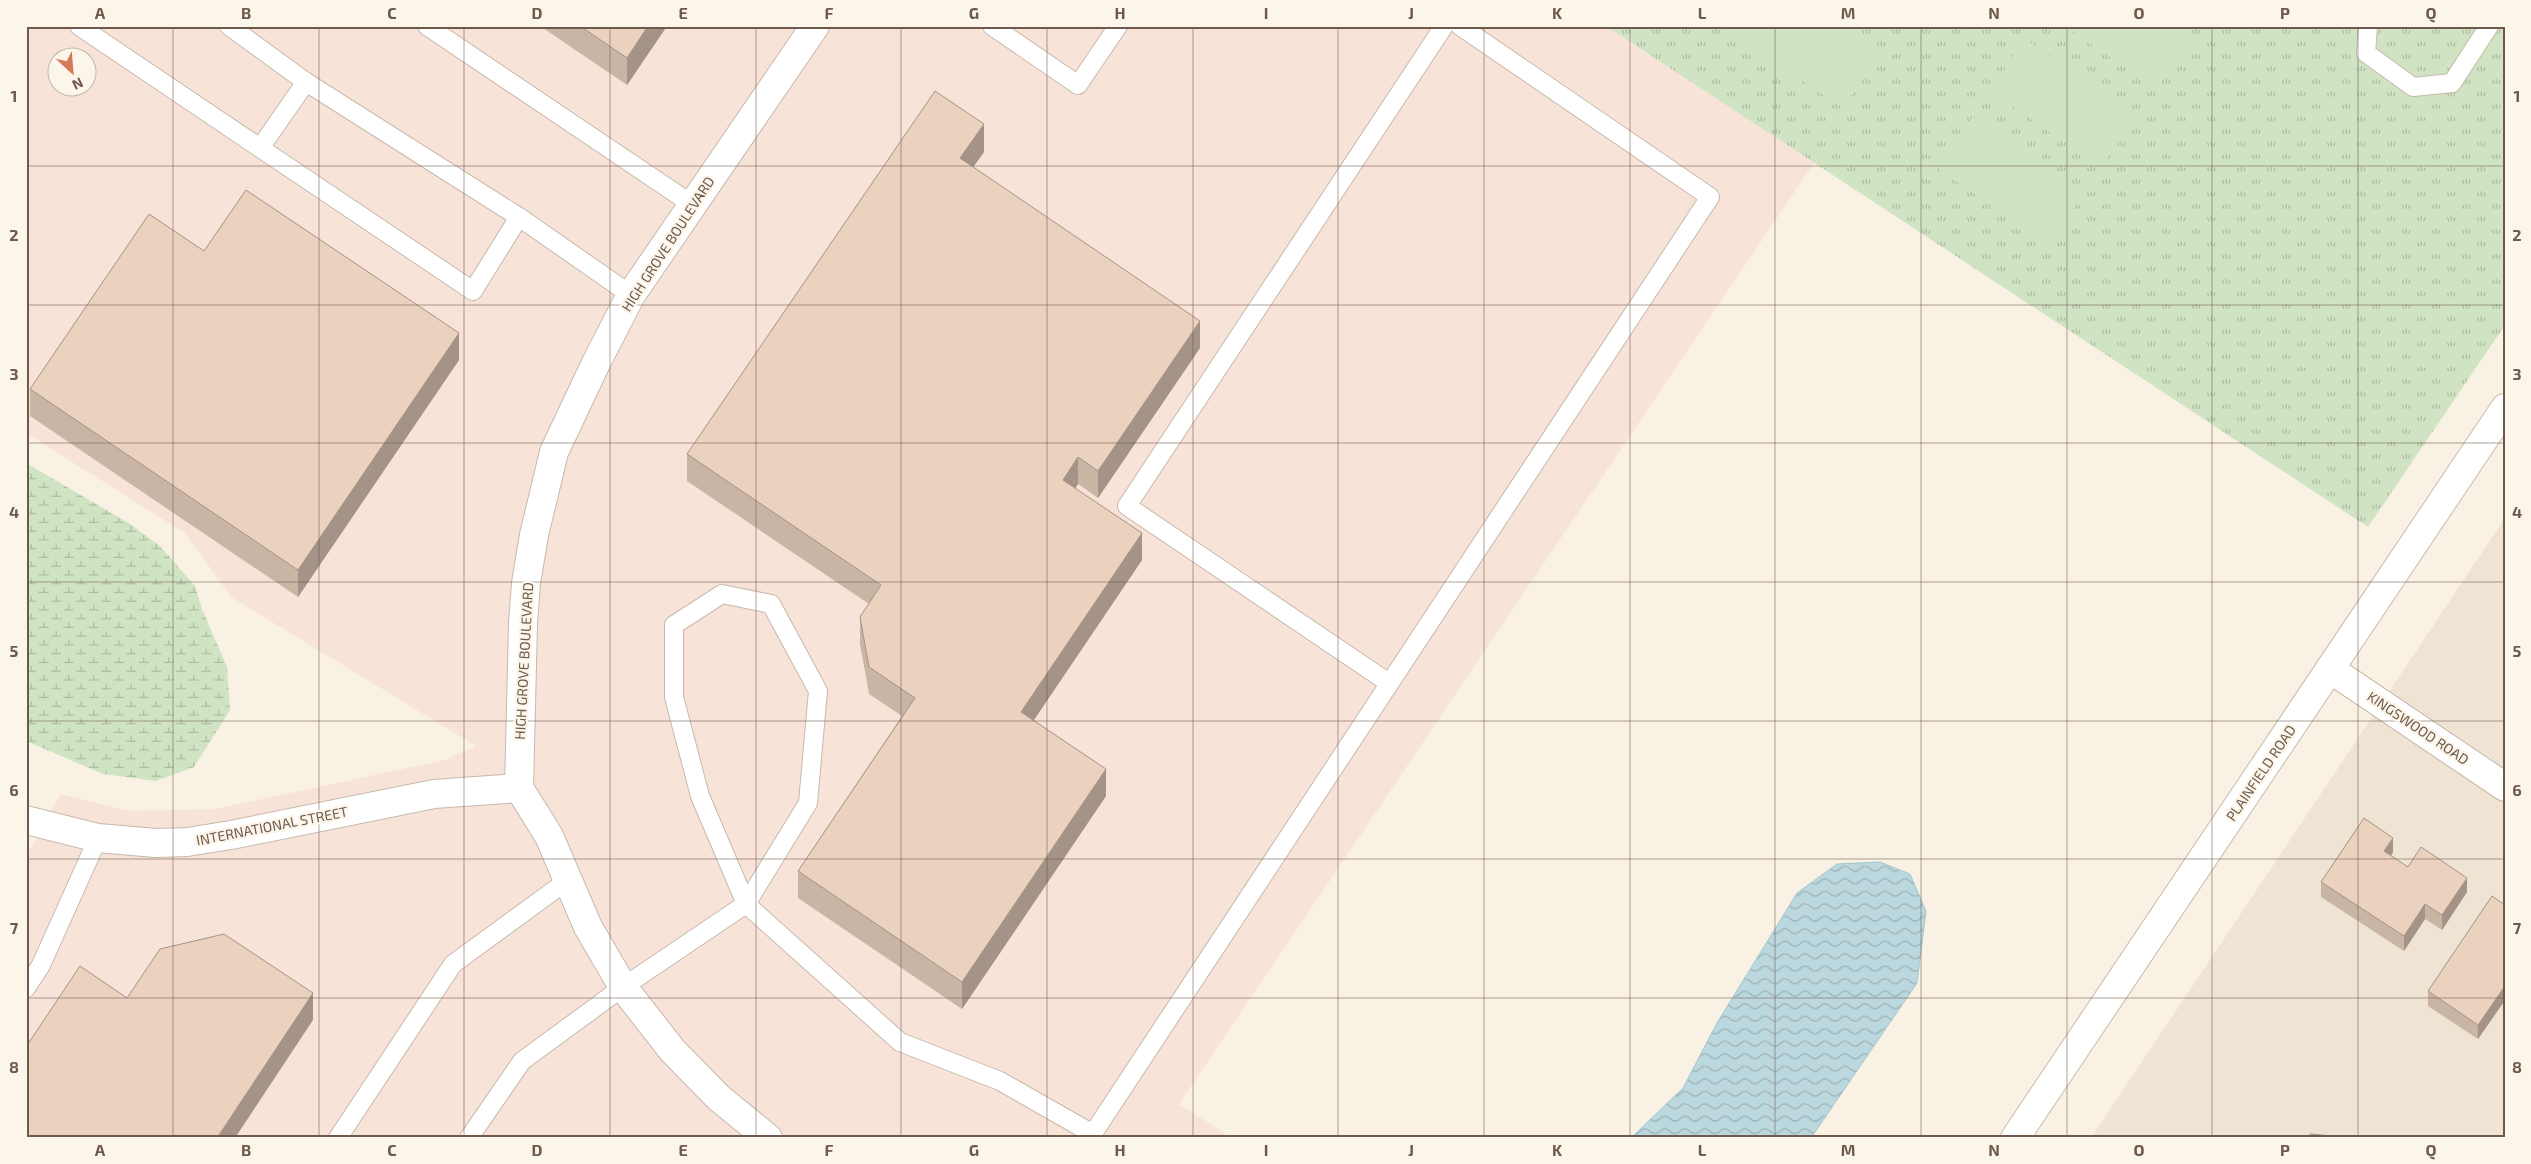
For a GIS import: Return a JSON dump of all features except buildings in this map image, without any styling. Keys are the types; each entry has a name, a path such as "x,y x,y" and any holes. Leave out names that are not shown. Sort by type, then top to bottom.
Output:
{"street":[{"name":"HIGH GROVE BOULEVARD","path":"519,788 523,623 526,583 534,535 554,452 631,295 815,26"},
{"name":"PLAINFIELD ROAD","path":"2015,1138 2505,408"},
{"name":"KINGSWOOD ROAD","path":"2330,669 2505,787"},
{"name":"INTERNATIONAL STREET","path":"26,820 98,838 156,844 187,842 231,836 434,794 519,788"},
{"path":"519,788 549,836 588,928 623,987 672,1050 719,1098 768,1138"}],"lane":[{"path":"80,26 473,291 519,217"},
{"path":"228,26 306,82 519,217 631,295"},
{"path":"428,26 693,205"},
{"path":"992,26 1078,84 1118,26"},
{"path":"1389,683 1127,506 1444,26"},
{"path":"469,1138 522,1061 623,987 746,904 808,803 818,691 771,604 722,594 674,625 674,697 700,796 746,904 900,1042 1000,1081 1091,1136 1710,197 1460,26"},
{"path":"2368,26 2366,53 2413,87 2452,82 2489,26"},
{"path":"260,148 306,82"},
{"path":"26,988 41,965 98,838"},
{"path":"338,1138 453,964 568,880"}],"shaded area":[{"path":"26,26 1606,26 1814,163 1179,1104 1232,1138 26,1138 26,857 61,794 129,811 215,809 445,760 476,746 231,597 185,533 26,433"},
{"path":"2505,518 2505,1138 2091,1138"}],"green space":[{"path":"1606,26 2505,26 2505,325 2368,527"},
{"path":"1735,26 1835,26 1878,55 1843,108 1730,33"},
{"path":"2065,26 2176,26 2191,36 2155,88"},
{"path":"2025,39 2137,115 2101,167 1990,91"},
{"path":"1973,117 2084,192 2049,245 1937,168"},
{"path":"26,463 130,524 160,546 195,586 202,609 227,667 230,710 194,767 156,781 103,774 26,741"}],"water":[{"path":"1880,862 1910,874 1926,911 1917,983 1811,1138 1631,1138 1683,1088 1717,1023 1797,893 1837,864"}]}
